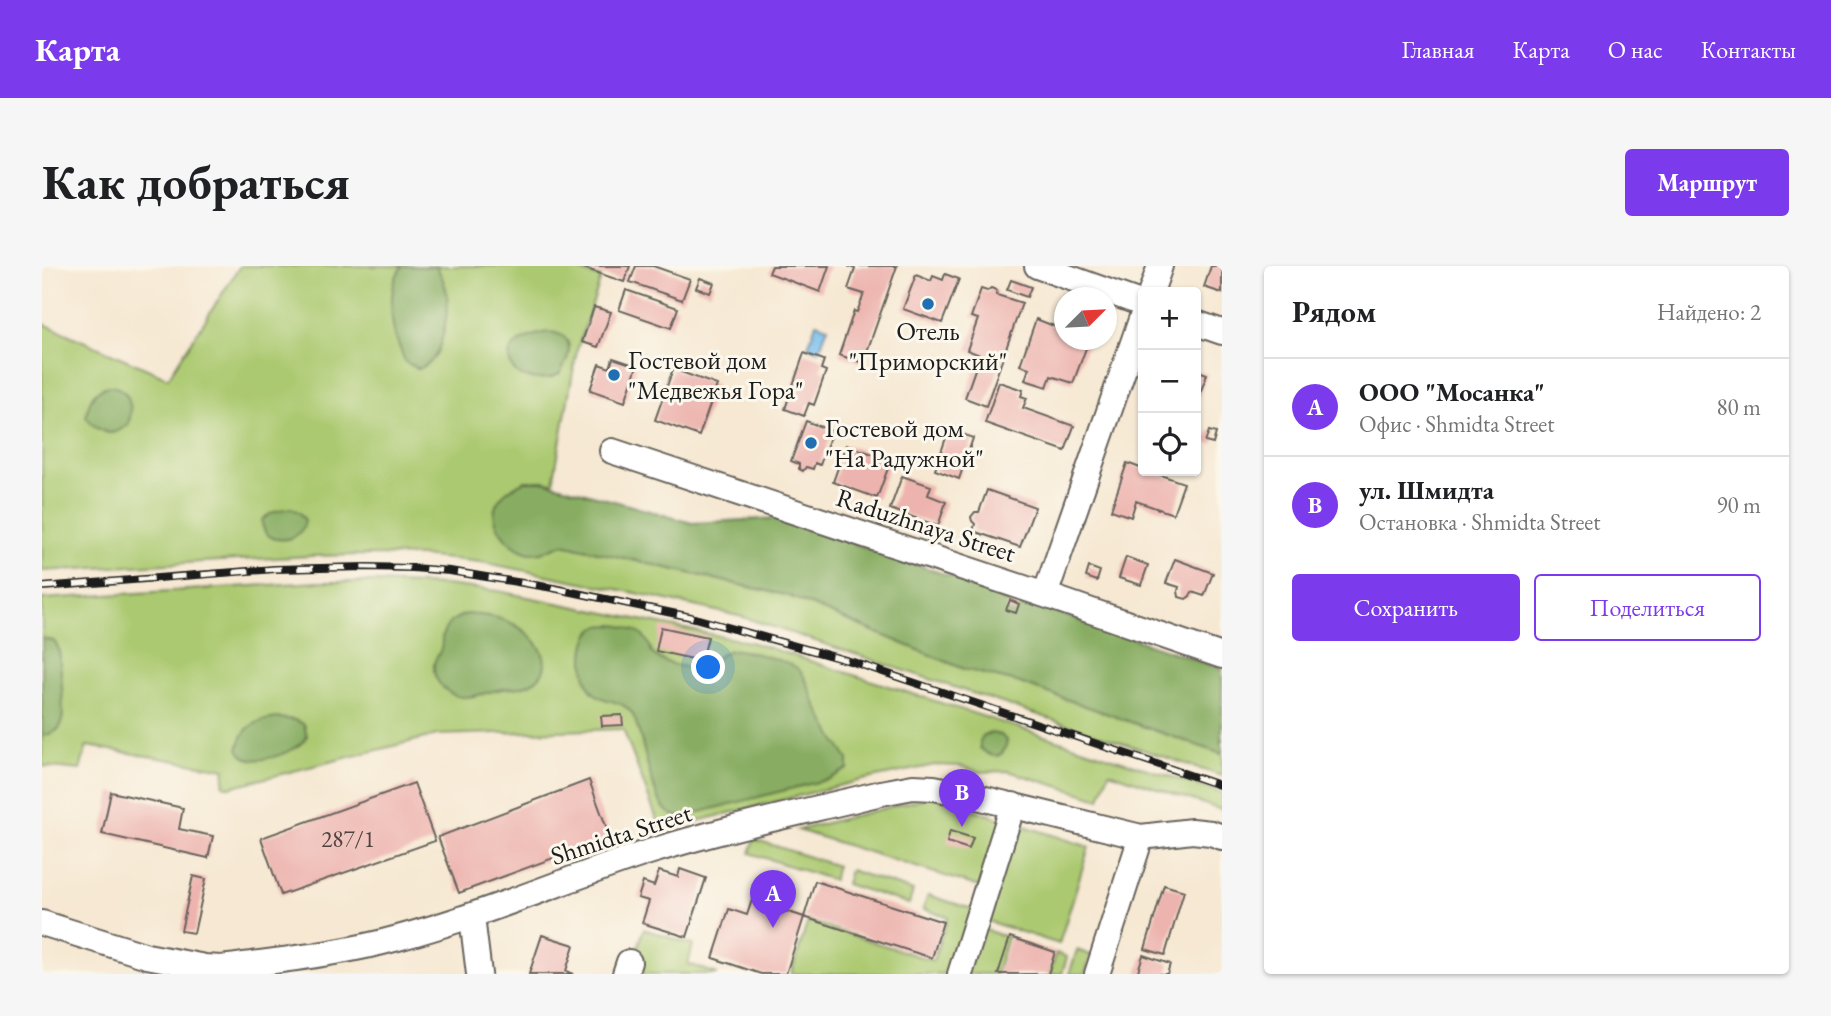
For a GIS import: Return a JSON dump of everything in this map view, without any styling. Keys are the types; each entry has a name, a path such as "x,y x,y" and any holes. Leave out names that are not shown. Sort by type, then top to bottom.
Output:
{"street":[{"path":"1037,266 1138,302"},
{"path":"1153,287 1160,266"},
{"path":"1201,325 1222,332"},
{"path":"1045,595 1138,328"},
{"name":"Raduzhnaya Street","path":"612,451 1222,656"},
{"name":"Shmidta Street","path":"42,923 144,965 221,968 364,946 472,916 670,846 913,787 934,788 1013,805 1141,837 1192,831 1222,837"},
{"path":"960,974 1013,805"},
{"path":"1097,974 1141,837"},
{"path":"472,916 479,974"}],"green space":[{"path":"240,266 566,266 601,278 577,350 553,483 543,481 542,551 563,544 789,596 964,669 1017,682 1222,754 1222,776 743,617 481,562 419,556 312,556 42,571 42,323 168,378"},
{"path":"403,266 437,267 446,290 446,318 440,346 432,360 419,369 405,362 393,327 393,289 398,272"},
{"path":"548,332 564,337 569,345 568,356 561,372 542,379 517,374 509,359 513,347 526,338"},
{"path":"109,386 126,394 131,412 128,425 111,433 97,428 86,417 93,397 99,390"},
{"path":"525,481 543,481 692,523 780,518 1222,669 1222,754 1017,682 964,669 789,596 563,544 540,552 526,552 505,538 496,523 495,515 495,507 501,497"},
{"path":"292,508 305,520 303,528 290,538 282,540 268,535 263,529 262,520 275,511"},
{"path":"317,582 445,585 498,591 754,643 1222,793 1222,810 1109,772 1100,799 1008,771 980,772 960,766 935,765 862,780 661,830 623,729 437,735 230,787 223,785 225,769 87,746 80,770 42,766 42,599"},
{"path":"467,614 504,620 529,635 537,643 545,662 537,679 521,687 466,697 459,697 446,690 435,676 435,662 447,626"},
{"path":"613,625 638,632 647,640 652,653 663,661 678,666 701,666 711,663 724,652 736,650 794,666 805,678 834,739 848,759 848,769 829,779 681,817 670,813 656,793 633,715 619,703 597,695 588,685 584,657 588,639 597,627"},
{"path":"42,638 54,641 59,649 63,711 60,727 42,736"},
{"path":"279,718 304,724 307,736 303,742 270,758 245,757 238,749 247,729 257,722"},
{"path":"984,735 1001,735 1007,741 1003,752 997,756 980,748"},
{"path":"933,796 1004,820 983,888 798,830"},
{"path":"1012,822 1089,847 1059,944 981,919"},
{"path":"754,839 837,866 833,880 750,853"},
{"path":"850,870 913,891 909,904 846,884"},
{"path":"928,895 975,910 955,974 791,974 808,921 933,961 948,917 923,909"},
{"path":"979,928 1007,937 996,974 964,974"},
{"path":"644,929 693,945 688,964 718,974 629,974"},
{"path":"1077,950 1091,955 1085,974 1069,974"},
{"path":"1056,953 1067,957 1062,974 1050,974"}],"water":[{"path":"816,323 828,327 819,351 808,347"}],"building":[{"path":"578,266 630,266 624,282"},
{"path":"636,266 653,266 690,279 682,300 630,282"},
{"path":"772,266 829,266 820,292 769,273"},
{"path":"848,266 897,266 863,363 839,355 854,311 857,312 864,294 848,289 855,269"},
{"path":"1211,266 1222,266 1222,293 1204,287"},
{"path":"945,274 959,279 942,323 903,309 916,275 931,281 933,276 943,280"},
{"path":"700,278 714,283 710,293 696,288"},
{"path":"1011,280 1031,287 1027,297 1007,290"},
{"path":"991,288 996,290 997,295 1022,303 986,406 965,398 980,355 967,350 978,319 971,317 981,289 987,291"},
{"path":"626,290 678,308 671,328 619,310"},
{"path":"594,307 611,312 598,347 582,342"},
{"path":"1036,319 1054,326 1054,350 1085,350 1073,383 1051,376 1047,387 1025,380 1029,368 1020,365"},
{"path":"804,353 824,360 821,369 826,371 814,405 809,403 804,416 785,409"},
{"path":"613,358 637,366 625,402 590,390 599,364 610,368"},
{"path":"673,369 717,385 699,436 655,420"},
{"path":"1201,372 1207,374 1201,391"},
{"path":"999,382 1023,390 1021,396 1027,398 1023,408 1074,426 1065,451 985,423"},
{"path":"806,421 832,431 820,465 815,463 813,469 806,467 803,471 799,469 799,464 791,461"},
{"path":"949,429 973,438 959,479 935,470"},
{"path":"1209,431 1216,433 1213,444 1205,442"},
{"path":"846,445 891,460 877,498 833,482"},
{"path":"1127,463 1138,467 1138,476 1164,476 1184,483 1173,514 1136,501 1131,517 1111,510"},
{"path":"902,476 931,486 928,495 946,502 938,526 890,509"},
{"path":"987,490 1035,507 1020,547 973,531 975,524 971,517 975,512 979,512"},
{"path":"1126,557 1148,565 1141,585 1119,578"},
{"path":"1175,559 1213,573 1204,596 1192,592 1186,599 1179,597 1179,587 1166,583"},
{"path":"1089,567 1100,571 1097,581 1086,577"},
{"path":"1010,600 1019,604 1016,613 1006,610"},
{"path":"661,627 708,637 702,661 656,651"},
{"path":"622,715 623,725 602,726 601,716"},
{"path":"589,780 610,837 459,893 438,837"},
{"path":"414,783 435,841 281,895 261,838"},
{"path":"111,792 183,808 179,829 213,836 208,858 102,834"},
{"path":"950,831 973,838 969,849 947,842"},
{"path":"680,869 706,878 687,937 642,923 649,901 638,898 643,882 654,886 659,871 678,877"},
{"path":"193,876 206,879 194,933 181,931"},
{"path":"815,881 943,922 932,958 804,917"},
{"path":"1164,885 1184,891 1165,955 1145,949"},
{"path":"752,900 804,917 786,974 761,974 713,958 729,909 747,915"},
{"path":"542,935 574,945 566,971 573,974 529,974"},
{"path":"1010,937 1055,952 1048,974 998,974"},
{"path":"1143,955 1170,964 1167,974 1137,974"}],"railway":[{"path":"42,587 275,569 366,567 450,571 553,588 691,617 853,662 1222,786"}],"place":[{"name":"Отель \"Приморский\"","path":"928,304"},
{"name":"Гостевой дом \"Медвежья Гора\"","path":"614,375"},
{"name":"Гостевой дом \"На Радужной\"","path":"811,443"},
{"name":"ул. Шмидта","path":"962,827"},
{"name":"ООО \"Мосанка\"","path":"773,928"}]}
